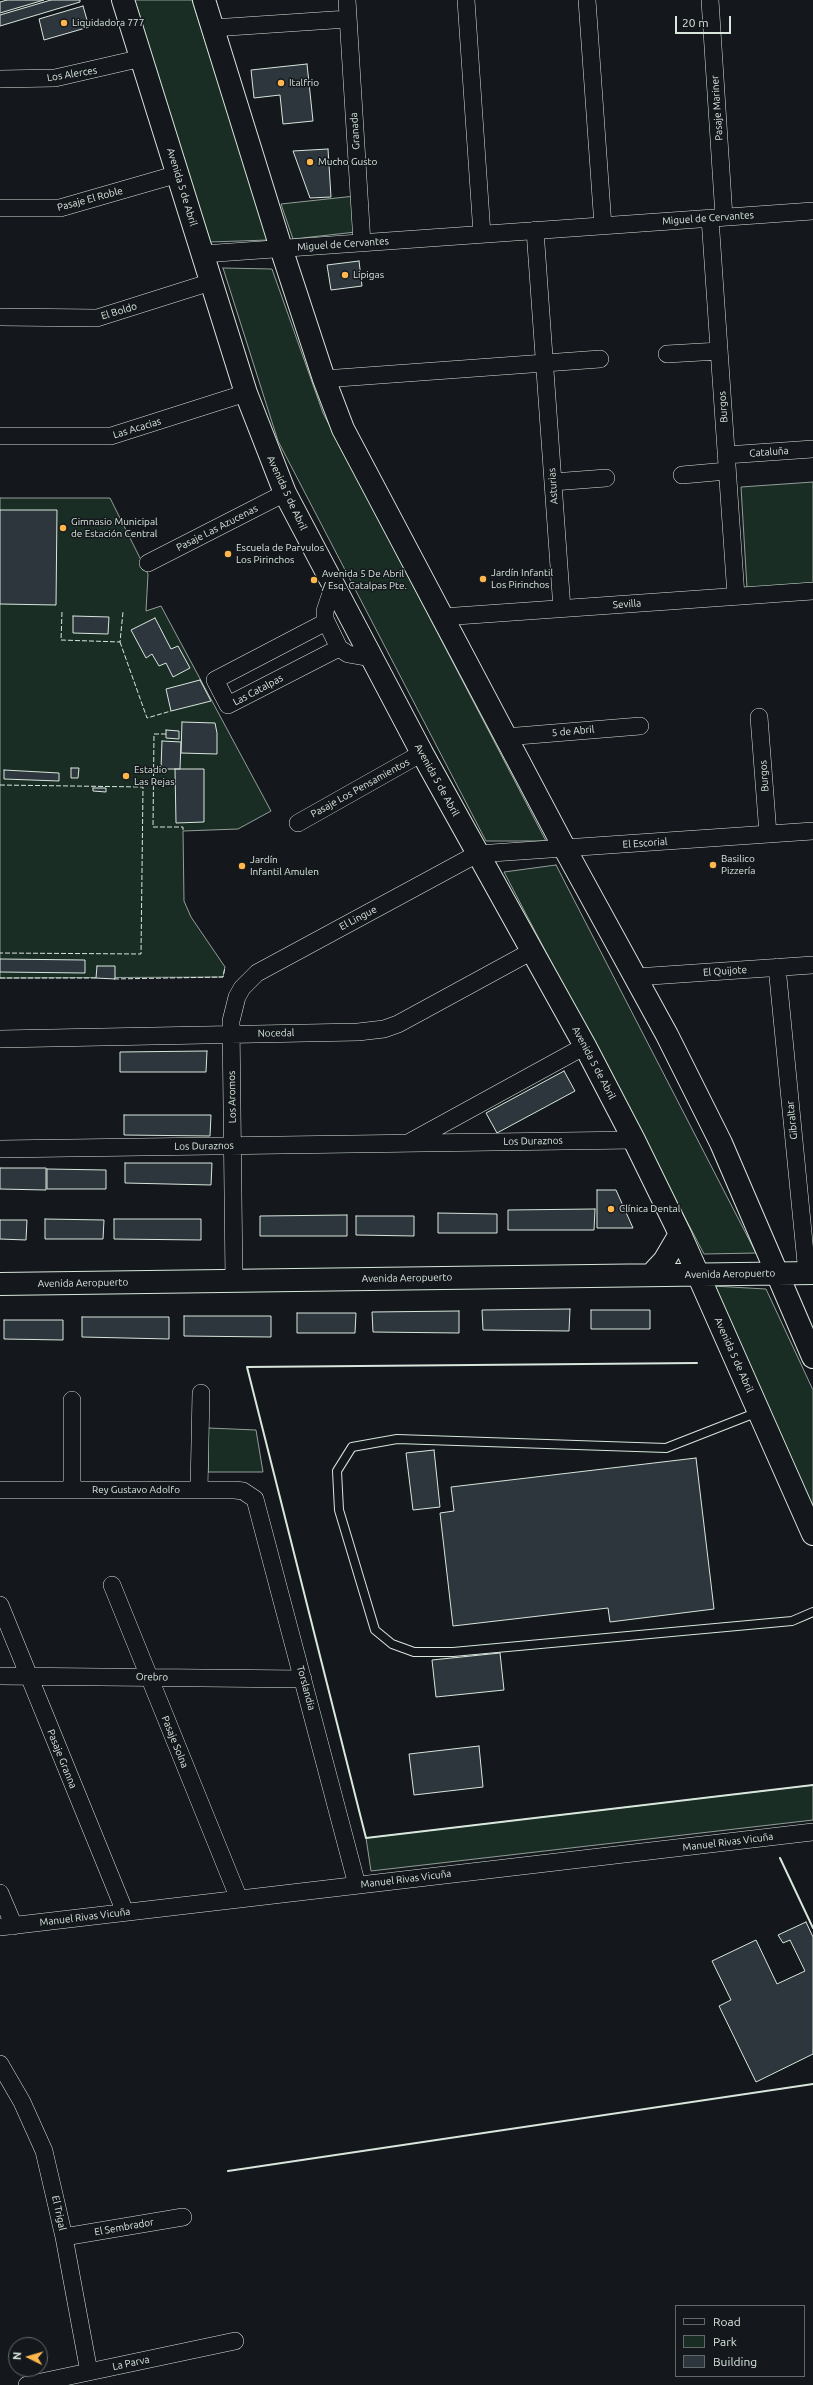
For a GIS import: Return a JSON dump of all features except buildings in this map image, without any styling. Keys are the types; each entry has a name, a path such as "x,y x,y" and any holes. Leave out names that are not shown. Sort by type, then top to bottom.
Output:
{"main road":[{"name":"Avenida 5 de Abril","path":"123,0 246,393 285,492 333,587 422,753 585,1046 634,1140 680,1234 813,1534"},
{"path":"204,0 281,248 324,379 354,451 505,737 668,1035 721,1143 813,1357"},
{"path":"651,1275 664,1261 680,1234"},
{"name":"Avenida Aeropuerto","path":"0,1284 810,1273"}],"street":[{"name":"Granada","path":"347,0 362,243"},
{"path":"466,0 482,234"},
{"path":"587,0 602,226"},
{"name":"Pasaje Mariner","path":"710,0 717,218"},
{"path":"213,28 348,19"},
{"name":"Los Alerces","path":"0,79 54,78 76,75 142,58"},
{"name":"Pasaje El Roble","path":"0,208 60,208 178,174"},
{"name":"Miguel de Cervantes","path":"203,254 813,210"},
{"name":"Burgos","path":"717,218 719,351 736,596"},
{"name":"Asturias","path":"535,230 562,609"},
{"name":"El Boldo","path":"0,317 97,318 211,282"},
{"path":"667,354 719,351"},
{"path":"324,379 600,359"},
{"name":"Las Acacias","path":"0,436 111,436 246,393"},
{"name":"Cataluña","path":"682,475 727,463 813,449"},
{"path":"553,482 606,478"},
{"name":"Pasaje Las Azucenas","path":"148,563 285,492"},
{"path":"333,587 325,611 326,622 339,648 348,654 371,658"},
{"name":"Sevilla","path":"442,617 813,591"},
{"name":"Las Catalpas","path":"326,622 215,680 228,705 339,648"},
{"name":"Burgos","path":"759,717 768,834"},
{"name":"5 de Abril","path":"505,737 640,726"},
{"name":"Pasaje Los Pensamientos","path":"298,822 422,753"},
{"name":"El Escorial","path":"477,854 813,831"},
{"name":"El Lingue","path":"242,988 258,973 477,854"},
{"name":"Nocedal","path":"0,1039 231,1033 358,1032 384,1029 398,1024 532,951"},
{"name":"El Quijote","path":"636,978 813,965"},
{"name":"Gibraltar","path":"777,967 810,1273"},
{"name":"Los Aromos","path":"234,1280 231,1033 234,1009 242,988"},
{"name":"Los Duraznos","path":"408,1143 585,1046"},
{"name":"Los Duraznos","path":"0,1149 634,1140"},
{"path":"199,1490 201,1393"},
{"path":"72,1400 72,1490"},
{"name":"Rey Gustavo Adolfo","path":"0,1490 235,1490 250,1494"},
{"name":"Torslandia","path":"250,1494 258,1505 357,1885"},
{"name":"Pasaje Solna","path":"112,1585 239,1899"},
{"name":"Pasaje Granna","path":"0,1605 125,1912"},
{"name":"Orebro","path":"0,1676 148,1676 304,1679"},
{"name":"Manuel Rivas Vicuña","path":"7,1926 813,1832"},
{"path":"0,1893 7,1926"},
{"name":"El Trigal","path":"0,2064 22,2102 44,2150 64,2237 89,2372"},
{"name":"El Sembrador","path":"64,2237 183,2217"},
{"name":"La Parva","path":"27,2385 235,2341"}],"lane":[{"path":"758,1412 666,1448 397,1439 352,1447 337,1471 339,1510 375,1630 392,1644 414,1652 453,1652 792,1620 813,1612"}],"green space":[{"path":"133,0 192,0 268,240 210,242"},
{"path":"355,196 356,232 293,239 281,204"},
{"path":"223,268 272,269 323,413 546,841 486,841 278,441"},
{"path":"813,482 813,583 747,588 741,487"},
{"name":"Estadio Las Rejas","path":"0,498 110,498 148,574 146,611 161,606 271,811 238,829 183,831 184,901 191,917 225,967 223,977 0,978"},
{"path":"556,865 756,1253 704,1254 504,872"},
{"path":"713,1286 766,1289 813,1390 813,1509"},
{"path":"208,1428 256,1430 263,1472 208,1472"},
{"path":"813,1785 813,1820 371,1871 366,1838"}],"fence":[{"path":"62,612 61,640 120,642 123,612"},
{"path":"120,642 147,718 171,711"},
{"path":"166,734 154,734 153,827 183,827 183,831"},
{"path":"0,785 143,787 141,954 0,953"},
{"path":"114,979 223,977 225,967"},
{"path":"0,978 98,978"}],"wall":[{"path":"697,1363 247,1367 366,1838 813,1785"},
{"path":"780,1858 813,1928"},
{"path":"228,2171 813,2084"}],"place":[{"name":"Liquidadora 777","path":"64,23"},
{"name":"Italfrio","path":"281,83"},
{"name":"Mucho Gusto","path":"310,162"},
{"name":"Lipigas","path":"345,275"},
{"name":"Gimnasio Municipal de Estación Central","path":"63,528"},
{"name":"Escuela de Parvulos Los Pirinchos","path":"228,554"},
{"name":"Jardín Infantil Los Pirinchos","path":"483,579"},
{"name":"Avenida 5 De Abril / Esq. Catalpas Pte.","path":"314,580"},
{"name":"Estadio Las Rejas","path":"126,776"},
{"name":"Basilico Pizzería","path":"713,865"},
{"name":"Jardín Infantil Amulen","path":"242,866"},
{"name":"Clínica Dental","path":"611,1209"}]}
